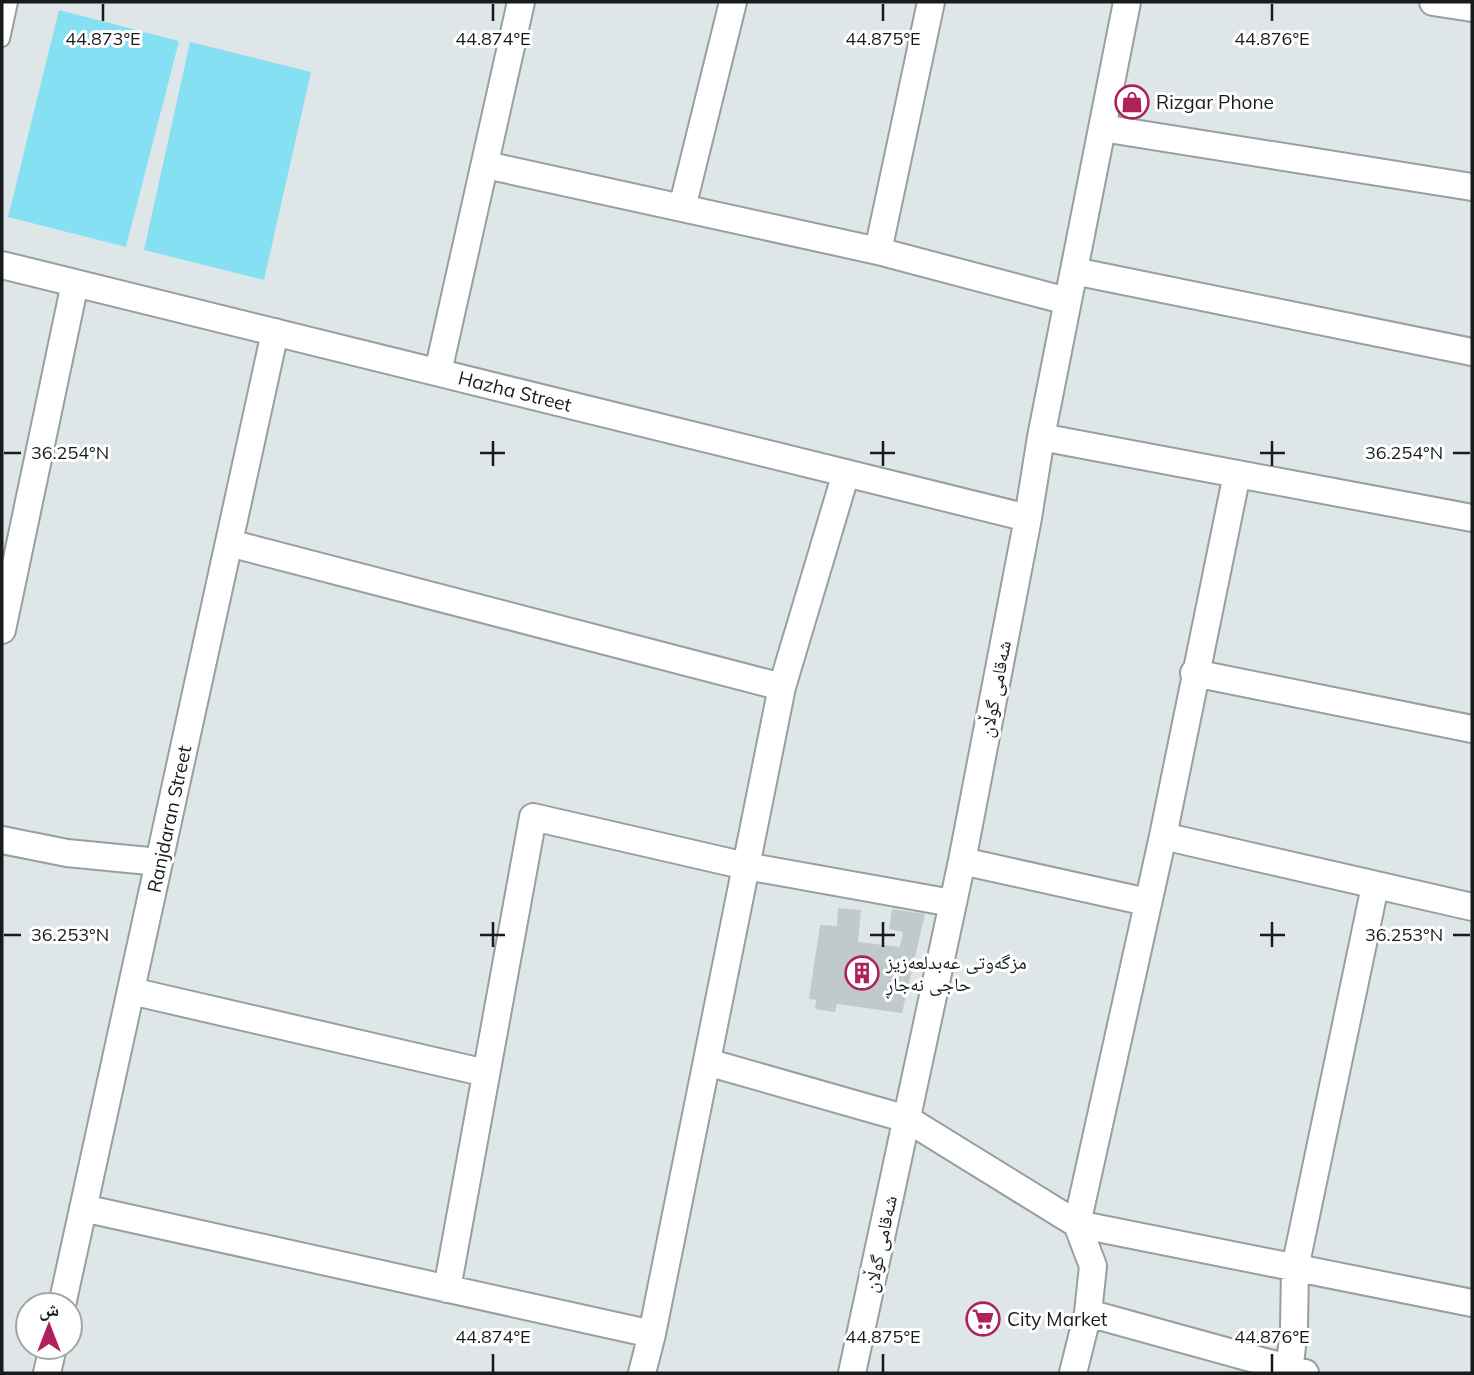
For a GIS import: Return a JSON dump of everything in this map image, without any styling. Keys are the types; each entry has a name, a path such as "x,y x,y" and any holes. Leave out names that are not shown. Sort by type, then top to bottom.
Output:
{"street":[{"path":"438,372 522,2"},
{"path":"682,208 733,2"},
{"path":"878,251 932,2"},
{"name":"شەقامی گوڵان","path":"852,1373 962,860 1067,301 1127,2"},
{"path":"1433,2 1472,8"},
{"path":"1102,128 1472,187"},
{"path":"486,165 878,251 1067,301"},
{"name":"Hazha Street","path":"2,265 1028,518"},
{"path":"1074,271 1472,352"},
{"path":"2,630 75,283"},
{"name":"Ranjdaran Street","path":"65,1291 275,332"},
{"path":"1041,437 1472,518"},
{"path":"642,1373 653,1334 782,687 846,473"},
{"path":"1073,1373 1088,1313 1093,1266 1077,1224 1163,836 1237,474"},
{"path":"229,543 782,687"},
{"path":"1195,673 1472,729"},
{"path":"447,1289 533,817 746,866 952,903"},
{"path":"1163,836 1472,907"},
{"path":"2,840 67,853 159,862"},
{"path":"962,860 1147,902"},
{"path":"1088,1313 1294,1372 1295,1268 1375,886"},
{"path":"131,991 486,1073"},
{"path":"707,1062 908,1119 1077,1224 1472,1303"},
{"path":"83,1208 653,1334"}],"lane":[{"path":"2,39 10,2"}],"shaded area":[{"path":"59,10 179,41 126,247 8,217"},
{"path":"190,42 311,72 264,280 144,250"}],"building":[{"name":"مزگەوتی عەبدلعەزیز حاجی نەجاڕ","path":"838,908 861,910 858,942 900,947 903,932 889,929 892,909 925,914 902,1013 837,1004 835,1012 815,1009 816,1000 809,999 820,925 837,926"}],"place":[{"name":"Rizgar Phone","path":"1132,102"},
{"name":"مزگەوتی عەبدلعەزیز حاجی نەجاڕ","path":"862,973"},
{"name":"City Market","path":"983,1319"}]}
